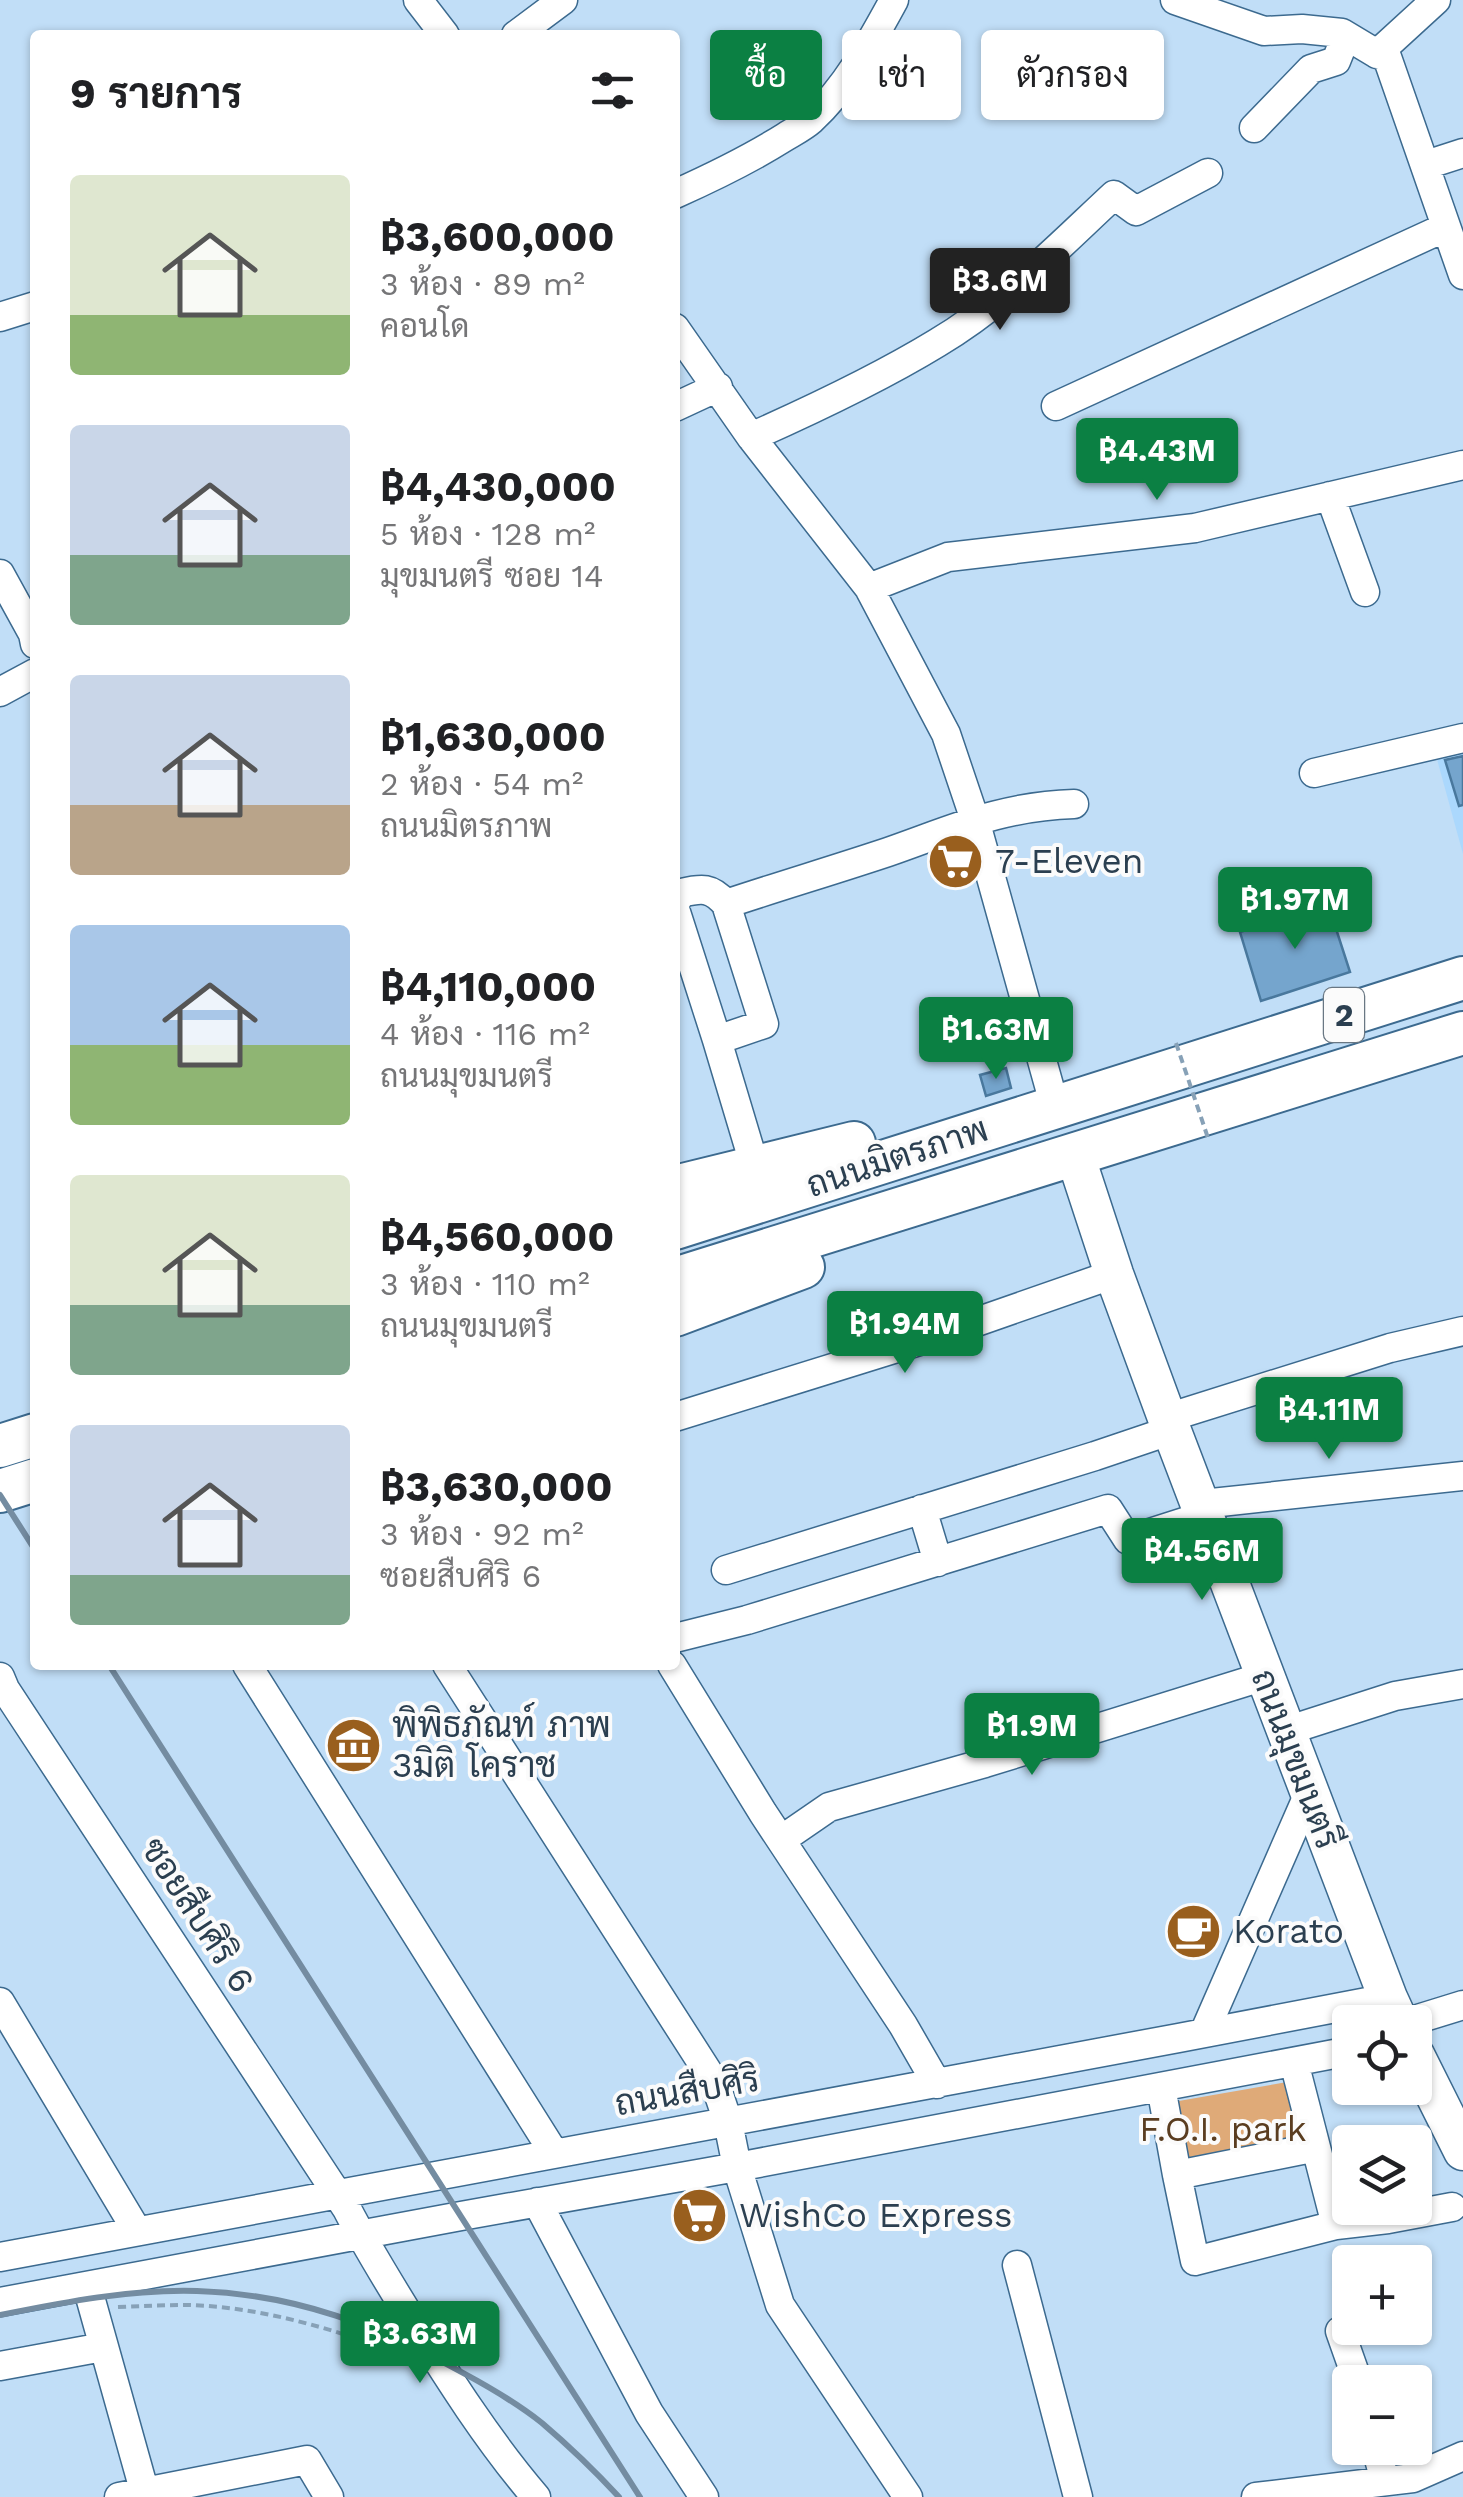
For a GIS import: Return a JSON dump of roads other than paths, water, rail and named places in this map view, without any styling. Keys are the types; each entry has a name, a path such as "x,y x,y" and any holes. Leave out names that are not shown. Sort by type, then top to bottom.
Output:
{"highway":[{"name":"ถนนมิตรภาพ","path":"680,1226 1463,978"},
{"name":"ถนนมิตรภาพ","path":"680,1277 1463,1033"},
{"path":"680,1186 871,1140 888,1159"},
{"path":"680,1314 898,1233 902,1209"},
{"path":"0,1446 30,1437"},
{"path":"0,1491 30,1482"}],"main road":[{"name":"ถนนมุขมนตรี","path":"1075,1155 1169,1424 1394,2005"},
{"path":"1432,2089 1463,2151"}],"street":[{"path":"418,0 436,30"},
{"path":"523,30 563,0"},
{"path":"680,192 766,149 809,122 872,42 894,0"},
{"path":"1175,0 1264,31 1302,29 1342,34 1387,57 1463,275"},
{"path":"1377,54 1436,0"},
{"path":"1254,128 1310,69 1336,61 1346,36"},
{"path":"1426,165 1463,153"},
{"path":"751,437 816,408 938,342 1011,290 1114,196 1136,210 1208,174"},
{"path":"1056,406 1446,227"},
{"path":"0,317 30,308"},
{"path":"680,335 751,437 869,588 946,734 975,820 1055,1106"},
{"path":"680,406 718,387"},
{"path":"869,588 948,558 1195,528 1463,466"},
{"path":"1330,496 1365,592"},
{"path":"0,574 30,629"},
{"path":"0,692 30,677"},
{"path":"1314,774 1463,738"},
{"path":"726,904 975,820 1016,809 1074,804"},
{"path":"680,898 698,889 716,892 726,904 764,1024 716,1040"},
{"path":"680,914 755,1167"},
{"path":"680,1415 942,1334 1114,1274"},
{"path":"726,1570 1096,1456 1169,1424 1390,1348 1463,1330"},
{"path":"680,1637 747,1620 1108,1509 1128,1540 1204,1510 1463,1476"},
{"path":"922,1509 938,1562"},
{"path":"250,1670 554,2153"},
{"path":"450,1670 715,2083 780,2305 908,2497"},
{"path":"675,1670 937,2084"},
{"path":"781,1840 829,1807 1265,1676"},
{"name":"ซอยสืบศิริ 6","path":"0,1677 360,2235"},
{"path":"1286,1732 1395,1696 1463,1684"},
{"path":"1204,2034 1309,1793"},
{"path":"0,2002 137,2231"},
{"name":"ถนนสืบศิริ","path":"1432,2010 1463,2005"},
{"name":"ถนนสืบศิริ","path":"0,2257 1204,2034 1332,2021"},
{"path":"0,2302 90,2298 360,2235 1332,2055"},
{"path":"1294,2062 1332,2211"},
{"path":"1161,2087 1195,2261 1336,2225"},
{"path":"1177,2175 1314,2146"},
{"path":"537,2202 649,2414 704,2497"},
{"path":"1432,2211 1452,2207"},
{"path":"360,2235 444,2371 510,2467 536,2497"},
{"path":"1017,2265 1078,2497"},
{"path":"90,2298 136,2496 307,2460 329,2497"},
{"path":"0,2366 104,2347"},
{"path":"1256,2497 1385,2481 1416,2488 1463,2456"},
{"path":"1381,2465 1385,2481"}],"railway":[{"path":"0,1495 30,1542"},
{"path":"112,1670 640,2497"},
{"path":"0,2315 98,2297 172,2291 233,2293 303,2306 401,2341 504,2397 552,2432 619,2497"}],"place":[{"name":"7-Eleven","path":"956,861"},
{"name":"พิพิธภัณท์ ภาพ 3มิติ โคราช","path":"353,1745"},
{"name":"Korato","path":"1194,1931"},
{"name":"WishCo Express","path":"700,2215"}],"park label":[{"name":"F.O.I. park","path":"1223,2129"}]}
